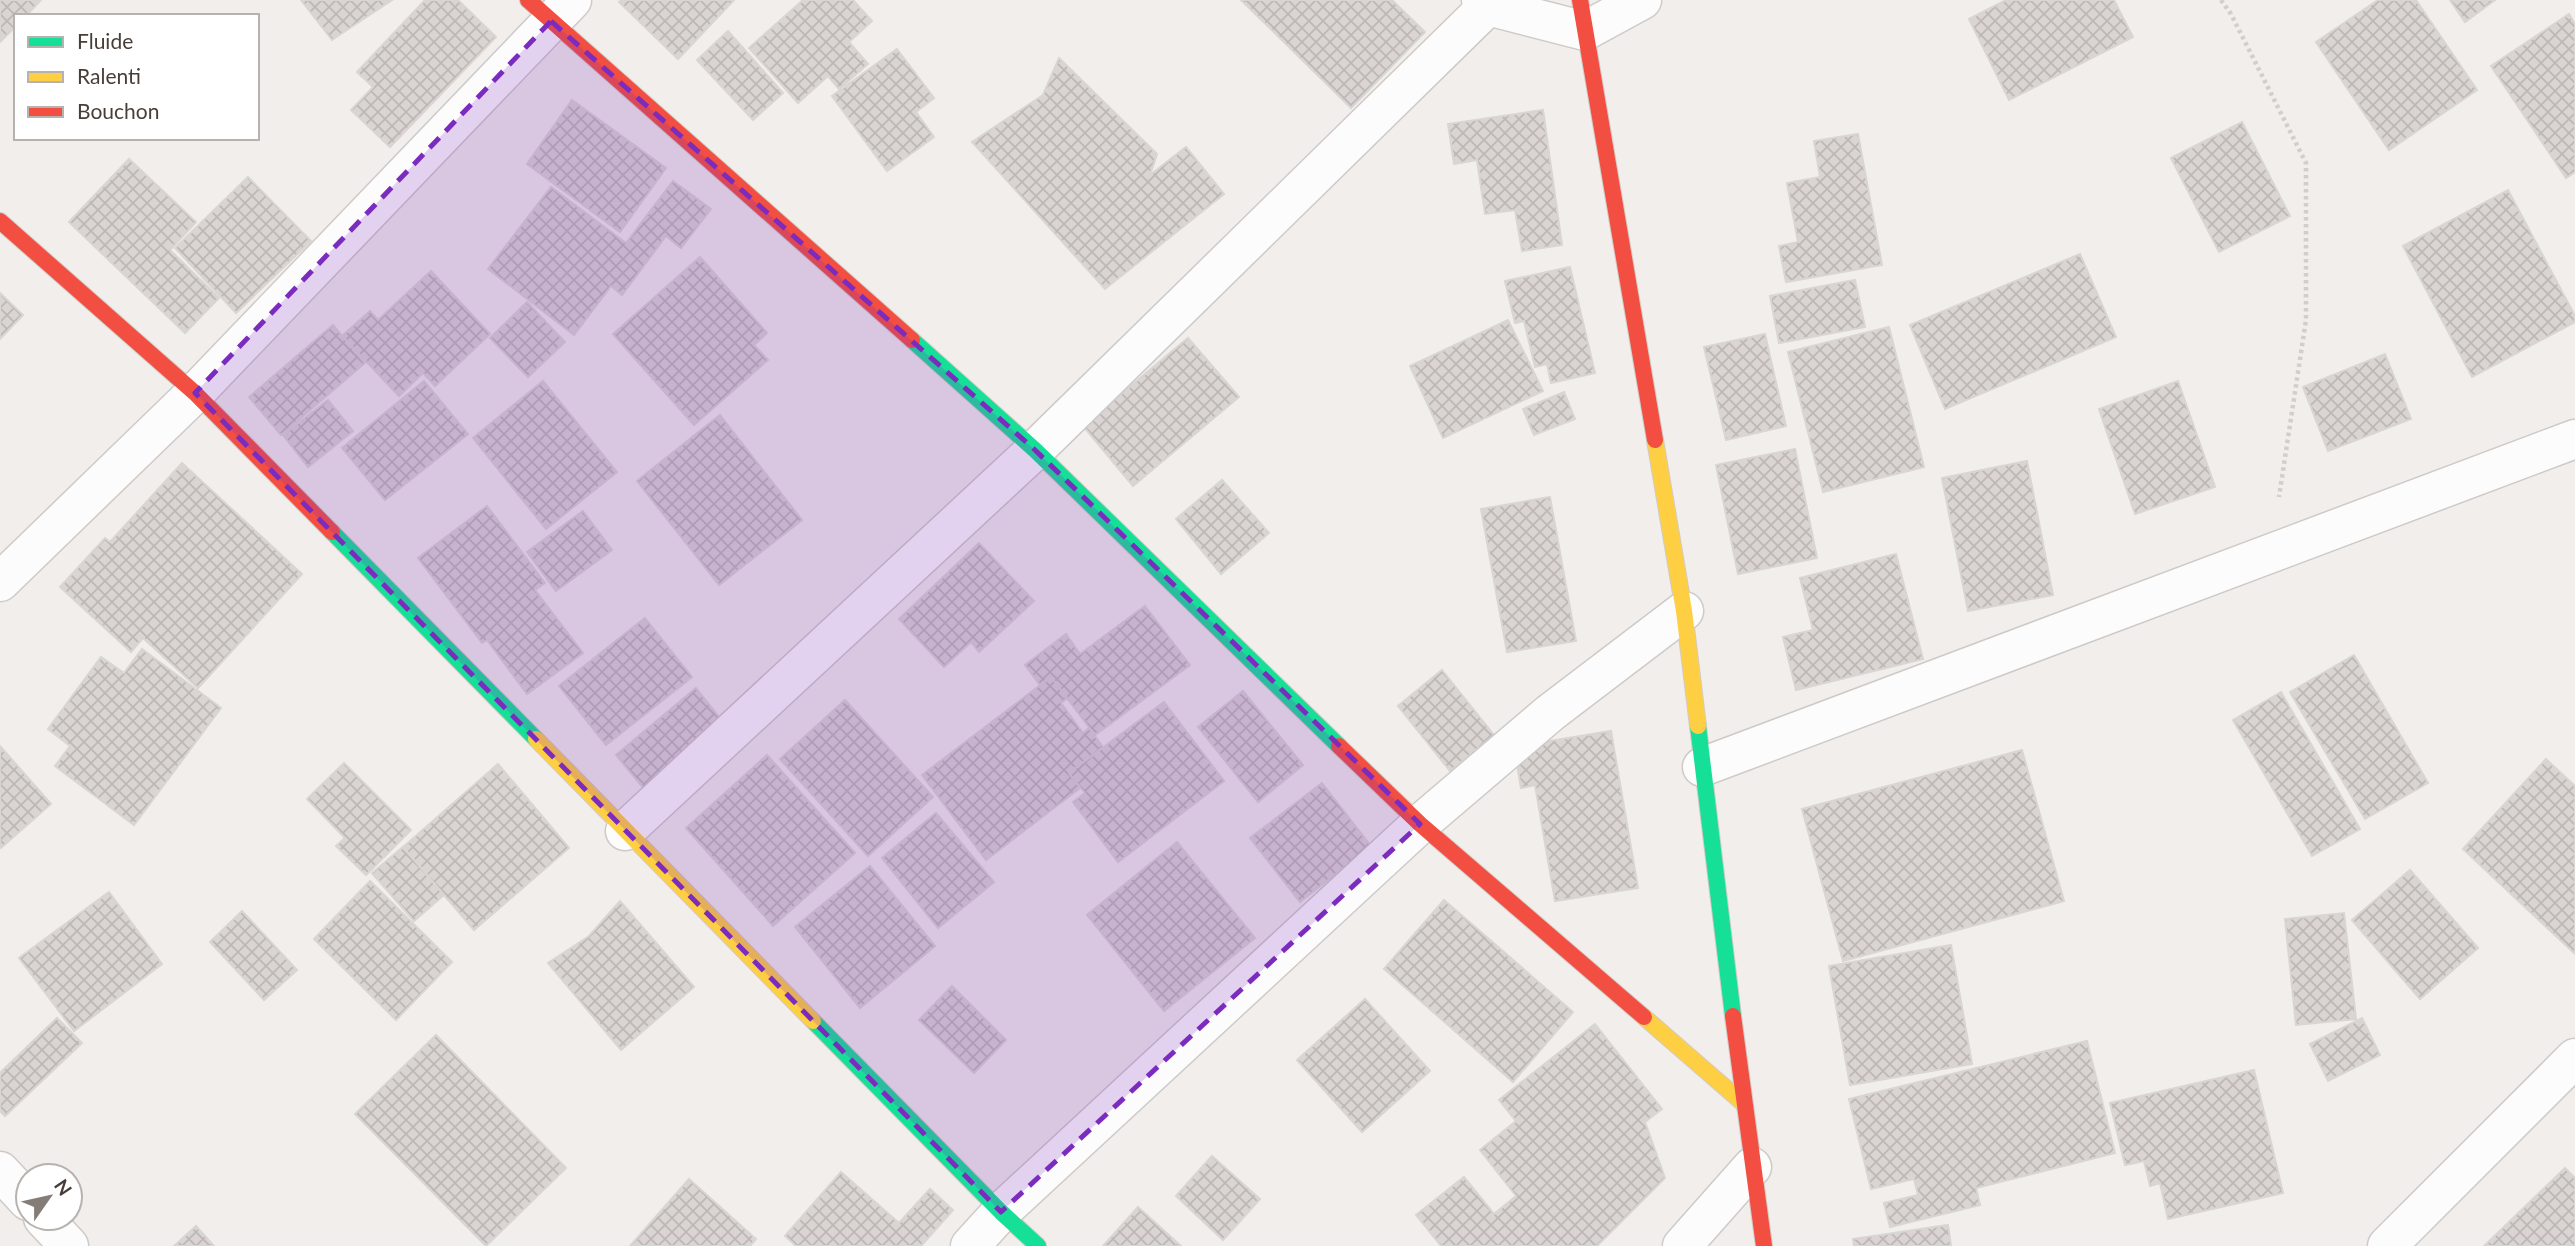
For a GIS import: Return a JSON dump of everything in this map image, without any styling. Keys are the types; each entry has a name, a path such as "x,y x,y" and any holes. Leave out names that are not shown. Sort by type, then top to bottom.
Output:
{"street":[{"path":"625,831 1035,450 1484,3 1583,15 1642,0"},
{"path":"0,582 195,393 551,7 1035,450 1420,824 1742,1103"},
{"path":"1583,15 1684,611 1742,1103 1764,1246"},
{"path":"0,221 195,393 1001,1212 1038,1246"},
{"path":"1702,767 2575,439"},
{"path":"970,1246 1001,1212 1420,824 1550,713 1684,611"},
{"path":"2387,1246 2575,1058"},
{"path":"1682,1246 1752,1167"},
{"path":"0,1171 14,1186"},
{"path":"56,1232 69,1246"}],"path":[{"path":"2221,0 2231,14 2306,163 2306,320 2270,554"}],"highlighted area":[{"path":"551,21 1035,450 1420,824 1001,1212 195,393"}],"building":[{"path":"0,0 41,0 28,14 14,14 14,28 0,42"},
{"path":"301,0 392,0 332,40"},
{"path":"425,0 458,0 496,37 390,147 351,110 373,87 357,72"},
{"path":"734,0 678,59 619,2"},
{"path":"803,0 853,0 872,21 849,42 868,64 839,89 828,76 798,103 749,48"},
{"path":"1241,0 1392,0 1425,32 1351,108"},
{"path":"2006,0 2114,0 2133,37 2009,100 1969,19"},
{"path":"2378,0 2416,0 2477,90 2389,150 2316,42"},
{"path":"2450,0 2495,0 2465,22"},
{"path":"2569,14 2575,24 2575,172 2566,178 2491,66"},
{"path":"728,31 783,93 753,120 697,60"},
{"path":"897,49 934,98 916,112 934,137 887,171 832,96"},
{"path":"1059,58 1157,154 1150,175 1186,147 1224,194 1105,289 972,142 1043,95"},
{"path":"572,100 666,168 620,232 527,164"},
{"path":"1543,110 1562,245 1522,251 1515,210 1485,214 1477,160 1454,164 1448,124"},
{"path":"2242,122 2290,216 2219,252 2171,158"},
{"path":"1858,134 1882,265 1786,282 1779,246 1798,242 1787,183 1820,177 1814,141"},
{"path":"129,159 196,222 170,250 219,298 185,333 69,222"},
{"path":"248,177 311,241 236,313 175,248"},
{"path":"673,181 711,209 681,248 666,236 622,295 611,286 574,335 488,269 551,187 626,243"},
{"path":"2508,190 2575,316 2575,322 2472,377 2403,246"},
{"path":"2080,254 2116,337 1945,409 1910,325"},
{"path":"700,257 767,333 754,345 768,360 694,425 613,334"},
{"path":"1570,267 1595,373 1551,383 1547,364 1535,367 1524,321 1515,323 1505,281"},
{"path":"431,271 490,334 435,386 423,373 399,396 342,336 370,311 378,320"},
{"path":"1855,280 1865,327 1779,343 1770,296"},
{"path":"0,293 23,315 0,339"},
{"path":"527,302 565,342 528,377 490,338"},
{"path":"1508,320 1543,391 1443,438 1410,366"},
{"path":"333,325 365,363 281,435 249,397"},
{"path":"1889,327 1924,467 1823,492 1788,352"},
{"path":"1765,334 1786,426 1726,440 1704,347"},
{"path":"1188,338 1239,397 1133,486 1083,426"},
{"path":"2385,354 2411,419 2328,451 2303,387"},
{"path":"424,381 468,434 385,500 342,448"},
{"path":"543,381 617,472 546,529 473,438"},
{"path":"2178,381 2215,487 2135,514 2099,409"},
{"path":"1564,392 1575,419 1534,435 1523,409"},
{"path":"328,400 353,431 308,467 283,435"},
{"path":"720,415 802,520 719,585 637,481"},
{"path":"1795,449 1817,558 1738,574 1716,465"},
{"path":"2027,461 2053,595 1968,611 1942,478"},
{"path":"182,463 302,574 198,688 143,638 131,652 60,587 105,538 110,542"},
{"path":"1222,480 1269,533 1221,574 1176,519"},
{"path":"1550,497 1576,641 1507,652 1481,509"},
{"path":"487,506 545,583 535,590 583,653 527,694 487,640 482,643 418,558"},
{"path":"583,511 612,550 556,591 527,552"},
{"path":"979,543 1034,601 979,652 971,642 944,667 899,619"},
{"path":"1896,554 1923,659 1796,690 1783,637 1813,630 1800,578"},
{"path":"1145,606 1190,665 1095,735 1051,677 1040,685 1025,665 1066,634 1080,654"},
{"path":"645,618 692,677 606,745 559,686"},
{"path":"142,649 221,708 134,825 55,766 70,746 48,729 101,657 124,673"},
{"path":"2354,655 2428,783 2365,819 2290,692"},
{"path":"1442,670 1494,735 1450,771 1398,706"},
{"path":"1051,677 1067,698 1061,703 1083,733 1089,728 1103,747 1069,773 1080,788 986,860 922,775"},
{"path":"696,688 724,723 645,790 616,755"},
{"path":"1243,691 1303,765 1258,802 1198,727"},
{"path":"2281,692 2360,829 2312,856 2233,720"},
{"path":"845,700 933,797 868,856 780,759"},
{"path":"1164,702 1224,781 1118,862 1073,802 1085,793 1069,773"},
{"path":"1611,731 1638,888 1555,901 1535,785 1521,788 1514,747"},
{"path":"0,746 51,804 1,848 0,846"},
{"path":"2022,750 2064,901 1843,961 1802,809"},
{"path":"767,755 855,853 773,926 686,828"},
{"path":"2546,759 2575,786 2575,954 2463,849"},
{"path":"344,763 411,830 366,875 336,846 345,838 307,799"},
{"path":"498,764 569,848 474,930 403,847"},
{"path":"1322,783 1371,846 1300,902 1250,838"},
{"path":"936,813 994,882 938,928 882,858"},
{"path":"1177,842 1255,938 1164,1011 1087,915"},
{"path":"403,847 444,895 414,921 372,873"},
{"path":"870,866 935,946 860,1008 795,927"},
{"path":"2410,870 2478,948 2420,999 2352,920"},
{"path":"370,881 452,962 396,1020 314,939"},
{"path":"109,892 162,964 74,1031 19,958"},
{"path":"1444,900 1573,1012 1513,1082 1384,969"},
{"path":"620,901 694,987 621,1050 548,963 589,936"},
{"path":"242,911 297,970 264,1000 210,942"},
{"path":"2344,913 2356,1019 2296,1025 2285,919"},
{"path":"1951,945 1972,1064 1850,1085 1829,966"},
{"path":"952,986 1006,1040 974,1073 919,1020"},
{"path":"1365,999 1430,1071 1362,1132 1297,1060"},
{"path":"57,1018 82,1043 5,1116 0,1111 0,1073"},
{"path":"2362,1018 2380,1055 2328,1081 2310,1044"},
{"path":"1595,1024 1662,1109 1645,1122 1665,1178 1597,1246 1441,1246 1416,1215 1464,1177 1494,1214 1516,1196 1480,1150 1516,1121 1499,1100"},
{"path":"436,1035 566,1168 486,1246 355,1114"},
{"path":"2087,1041 2115,1153 1976,1188 1980,1205 1890,1227 1884,1203 1918,1195 1914,1179 1871,1189 1849,1099"},
{"path":"2254,1070 2283,1193 2168,1219 2160,1183 2150,1186 2144,1161 2125,1165 2110,1103"},
{"path":"1212,1156 1260,1199 1223,1240 1176,1196"},
{"path":"2565,1168 2575,1178 2575,1246 2484,1246"},
{"path":"841,1172 899,1223 930,1189 953,1210 921,1246 796,1246 785,1236"},
{"path":"689,1179 756,1239 750,1246 630,1246"},
{"path":"1138,1207 1181,1246 1103,1246"},
{"path":"1948,1225 1951,1246 1854,1246 1853,1239"},
{"path":"196,1226 214,1246 174,1246"}],"traffic: fast":[{"path":"912,340 1035,450 1339,746"},
{"path":"332,532 536,739"},
{"path":"1698,726 1733,1016"},
{"path":"813,1021 1001,1212 1038,1246"}],"traffic: slow":[{"path":"1655,440 1684,611 1698,726"},
{"path":"536,739 813,1021"},
{"path":"1644,1017 1743,1103"}],"traffic: jam":[{"path":"528,0 912,340"},
{"path":"1580,0 1655,440"},
{"path":"0,221 195,393 332,532"},
{"path":"1339,746 1420,824 1644,1017"},
{"path":"1733,1016 1764,1246"}]}
